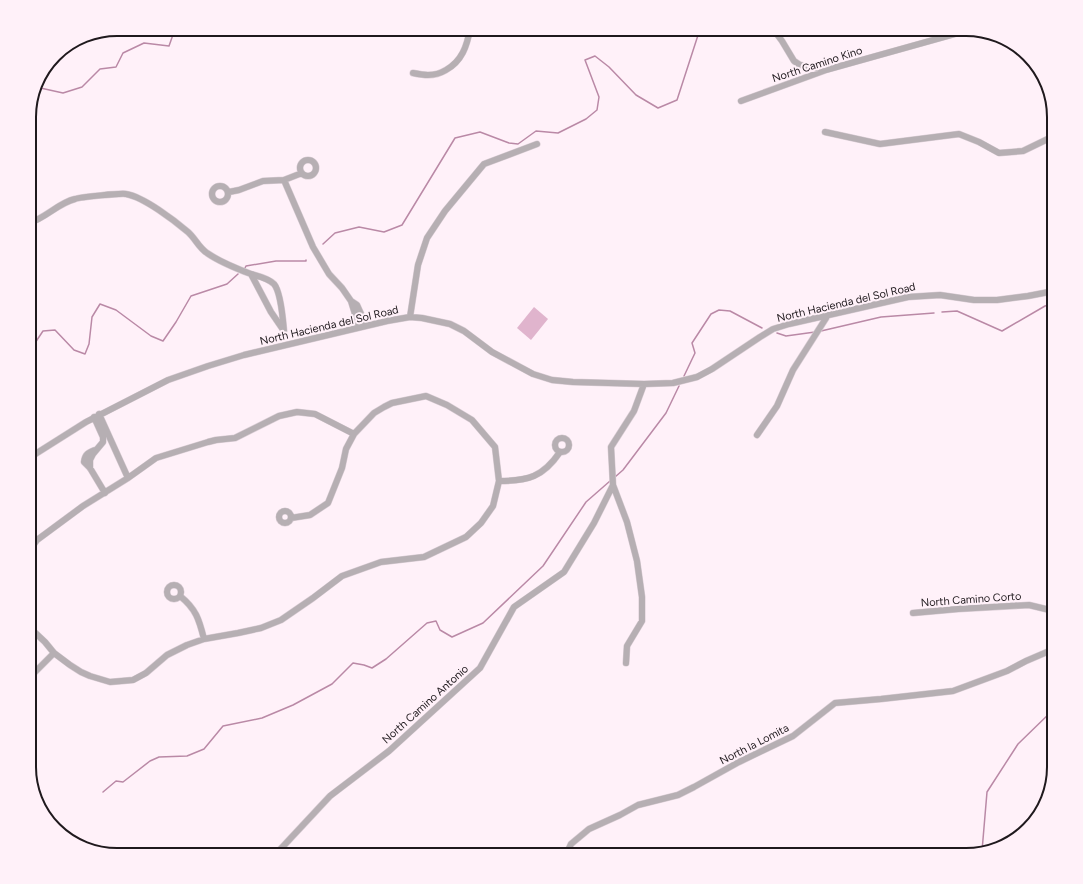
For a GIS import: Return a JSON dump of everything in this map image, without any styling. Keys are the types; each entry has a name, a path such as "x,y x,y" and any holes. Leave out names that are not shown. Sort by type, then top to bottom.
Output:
{"street":[{"path":"413,73 429,75 443,72 452,66 463,54 469,36"},
{"path":"778,36 794,61 800,65 826,70"},
{"name":"North Camino Kino","path":"741,101 826,70 948,36"},
{"path":"825,132 880,144 959,134 979,142 999,153 1023,151 1047,139"},
{"path":"410,317 418,265 426,238 445,211 484,164 537,144"},
{"path":"229,192 263,181 284,180 302,173"},
{"path":"284,180 313,247 329,274 342,288 351,301 359,327"},
{"path":"36,220 75,198 126,193 144,201 189,233 205,252 225,264 264,278 274,284 281,302 284,331"},
{"path":"250,274 271,312 284,331 289,344"},
{"name":"North Hacienda del Sol Road","path":"36,454 97,415 168,380 244,355 359,327 410,317 450,324 464,331 492,352 533,374 552,380 644,384 673,383 697,377 712,369 760,337 789,324 908,297 940,295 974,300 997,300 1047,292"},
{"path":"351,301 357,305 366,326"},
{"path":"756,435 777,406 793,370 828,316"},
{"path":"626,663 626,646 642,621 642,597 637,560 627,522 614,486 611,447 634,411 644,384"},
{"path":"36,634 54,653 70,665 90,676 110,682 133,680 146,673 167,655 204,639 250,631 277,622 313,598 342,576 381,562 424,557 466,536 481,523 493,506 499,482 494,447 472,420 448,405 426,396 392,403 370,417 354,434 346,449 342,468 328,503 310,515 291,518"},
{"path":"36,541 84,506 156,458 208,442 234,438 279,416 297,412 315,414 354,434"},
{"path":"97,415 103,442 93,454 90,460 90,468 105,493"},
{"path":"97,415 128,478"},
{"path":"499,482 517,481 537,475 554,461 560,452"},
{"name":"North Camino Antonio","path":"282,848 330,796 389,750 480,668 514,608 564,572 594,523 614,486"},
{"path":"180,596 191,605 195,611 204,639"},
{"name":"North Camino Corto","path":"913,613 1029,605 1047,609"},
{"name":"North la Lomita","path":"569,848 571,844 589,829 620,816 638,804 678,795 739,762 793,736 835,703 953,691 1007,671 1047,652"},
{"path":"36,671 54,653"}],"shaded area":[{"path":"534,307 548,319 531,340 517,328"}],"waterway":[{"path":"41,88 63,93 82,87 100,69 116,67 123,53 144,43 169,46 173,36"},
{"path":"323,244 335,233 359,227 384,232 402,225 455,138 480,132 509,143 518,144 536,131 558,133 586,119 597,110 599,97 585,60 595,56 609,67 636,95 658,108 677,100 698,36"},
{"path":"245,268 246,266 276,261 306,260"},
{"path":"36,342 43,331 55,330 74,350 85,354 89,344 92,317 100,304 116,310 151,336 163,341 191,296 227,284 238,274"},
{"path":"942,312 957,311 1002,331 1047,305"},
{"path":"684,376 695,353 692,343 711,314 719,310 730,311 762,328"},
{"path":"821,331 881,317 934,313"},
{"path":"777,333 786,336 815,332"},
{"path":"615,477 623,470 666,413 679,386"},
{"path":"103,792 116,781 123,782 150,761 159,757 187,756 204,749 223,726 262,718 293,705 332,684 353,663 372,668 386,659 427,623 436,621 440,630 452,637 483,623 543,566 586,502 610,481"},
{"path":"982,846 987,792 1018,744 1047,716"}]}
